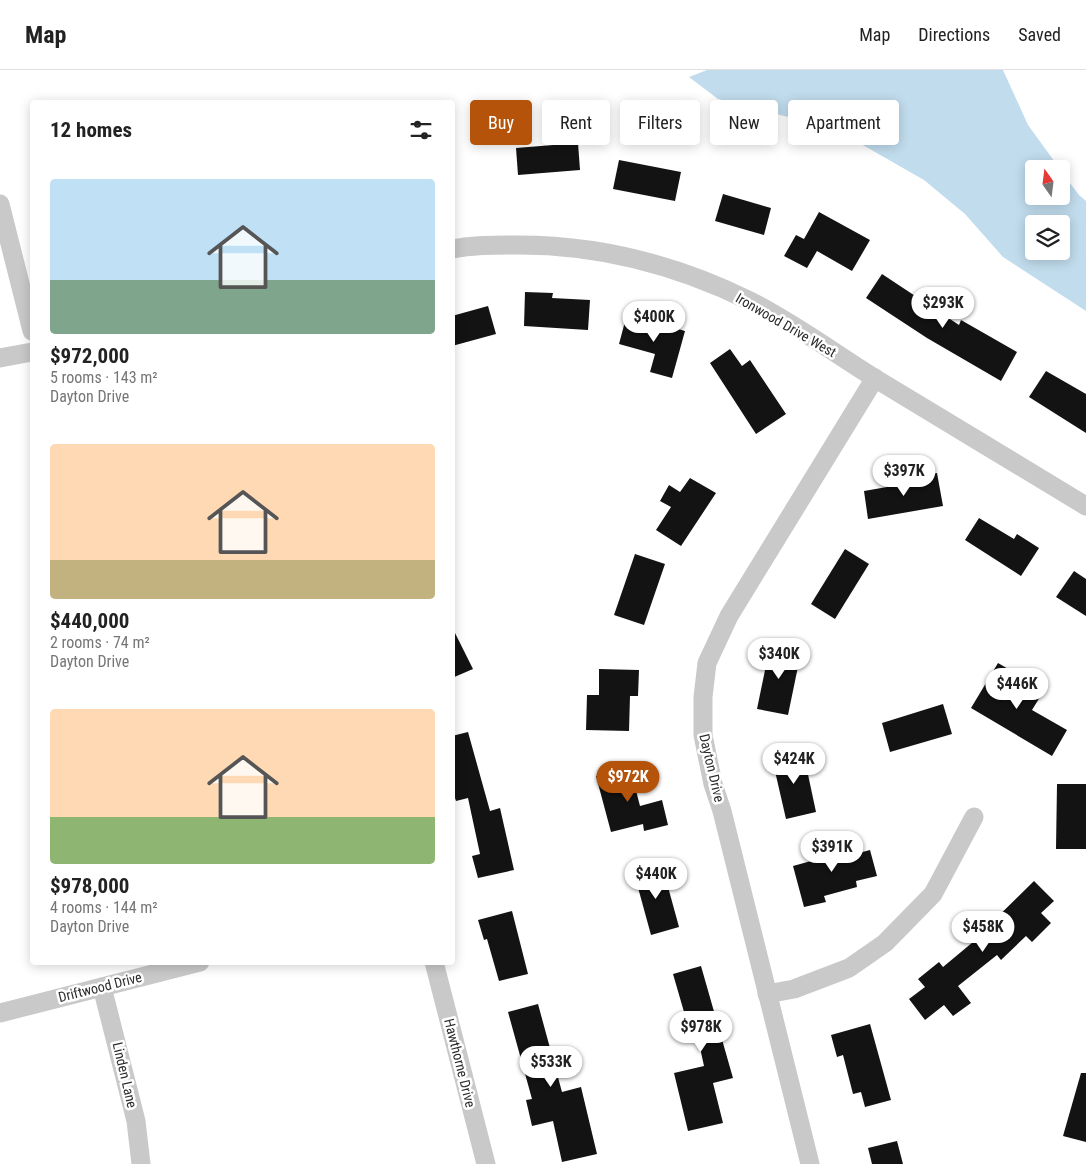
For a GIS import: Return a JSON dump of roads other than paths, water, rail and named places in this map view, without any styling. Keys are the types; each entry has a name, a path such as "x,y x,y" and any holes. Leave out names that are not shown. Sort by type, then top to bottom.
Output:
{"street":[{"path":"0,204 30,323"},
{"name":"Ironwood Drive West","path":"455,248 472,245 535,244 594,249 656,264 750,301 1086,506"},
{"path":"0,358 30,352"},
{"name":"Dayton Drive","path":"810,1164 722,811 713,784 703,735 703,697 707,663 729,616 875,378"},
{"path":"767,994 794,989 850,968 885,943 933,894 974,817"},
{"name":"Driftwood Drive","path":"0,1013 188,965"},
{"name":"Hawthorne Drive","path":"435,965 486,1164"},
{"name":"Linden Lane","path":"102,987 112,1020 136,1121 141,1164"}],"water":[{"path":"707,70 1003,70 1028,125 1053,160 1025,160 1025,205 1070,205 1070,183 1086,201 1086,311 1003,257 965,214 924,180 863,145 899,145 899,100 788,100 788,117 778,114 778,100 718,99 689,77"}]}
